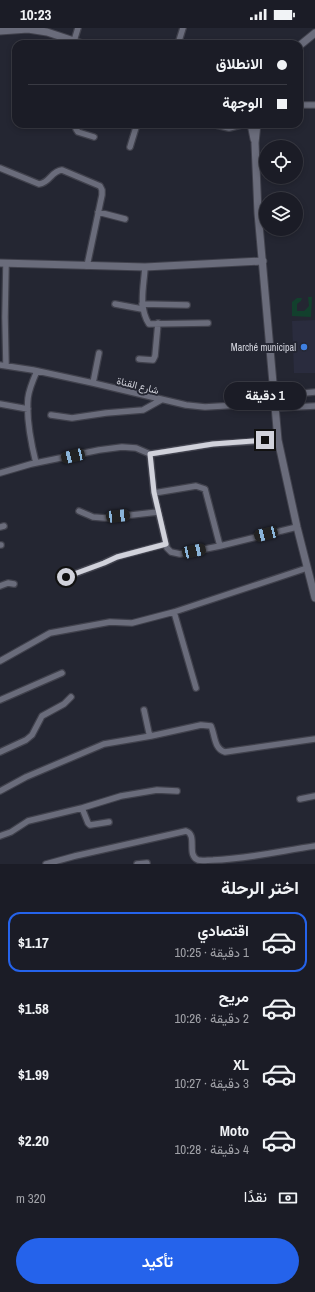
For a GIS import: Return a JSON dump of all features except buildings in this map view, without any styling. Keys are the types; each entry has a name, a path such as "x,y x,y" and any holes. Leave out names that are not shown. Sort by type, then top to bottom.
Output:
{"street":[{"path":"74,40 78,28"},
{"path":"179,40 183,28"},
{"path":"0,31 28,29 47,32 71,40"},
{"path":"303,43 315,33"},
{"path":"303,105 315,105"},
{"path":"76,128 78,132 94,137"},
{"path":"130,147 135,128"},
{"path":"252,128 256,143"},
{"path":"257,128 258,214 278,440 315,598"},
{"path":"0,168 39,184 45,183 52,174 58,170 62,170 100,186 102,190 87,266"},
{"path":"98,212 125,219"},
{"path":"3,365 5,317 3,264 145,267 263,261"},
{"path":"145,267 142,307 145,318 149,324 208,323"},
{"path":"115,304 142,307 187,305"},
{"path":"140,359 153,360 156,356 158,324"},
{"path":"93,383 99,353"},
{"name":"شارع القناة","path":"3,365 93,383 186,405 205,407 274,402"},
{"path":"36,463 30,440 28,398 31,384 37,371"},
{"path":"274,402 315,392"},
{"path":"51,415 72,418 143,410 161,400"},
{"path":"274,402 315,406"},
{"path":"0,404 28,409"},
{"path":"0,472 99,450 122,447 136,448 150,454 213,444 278,440"},
{"path":"150,454 154,492 158,512 167,548 171,552 180,554 220,546 297,526"},
{"path":"154,492 196,486 205,489 220,546"},
{"path":"80,511 93,517 105,518 158,512"},
{"path":"66,577 117,557 166,544"},
{"path":"0,661 50,634 110,622 132,623 174,612 307,568"},
{"path":"0,586 8,583 14,584"},
{"path":"174,612 196,688"},
{"path":"0,700 62,673"},
{"path":"0,752 32,736 42,716 64,704 71,697"},
{"path":"144,710 151,736"},
{"path":"0,791 26,777 104,744 201,725 211,726 217,747 220,751 225,752 315,739"},
{"path":"0,836 11,832 28,821 135,794 162,790 177,790"},
{"path":"300,799 315,796"},
{"path":"82,808 90,826 109,822"},
{"path":"46,864 83,854 186,831 190,833 192,837 193,855 197,860 222,860 315,846"},
{"path":"137,864 147,863"}],"shaded area":[{"name":"Marché municipal","path":"315,320 315,373 294,373 292,321"}],"green space":[{"path":"308,297 312,297 311,317 292,316 292,302 297,298 302,298 297,304 297,311 304,311 309,306"}],"place":[{"name":"Marché municipal","path":"304,347"}],"route":[{"path":"66,577 117,557 166,544 154,492 150,454 213,444 265,440"}]}
